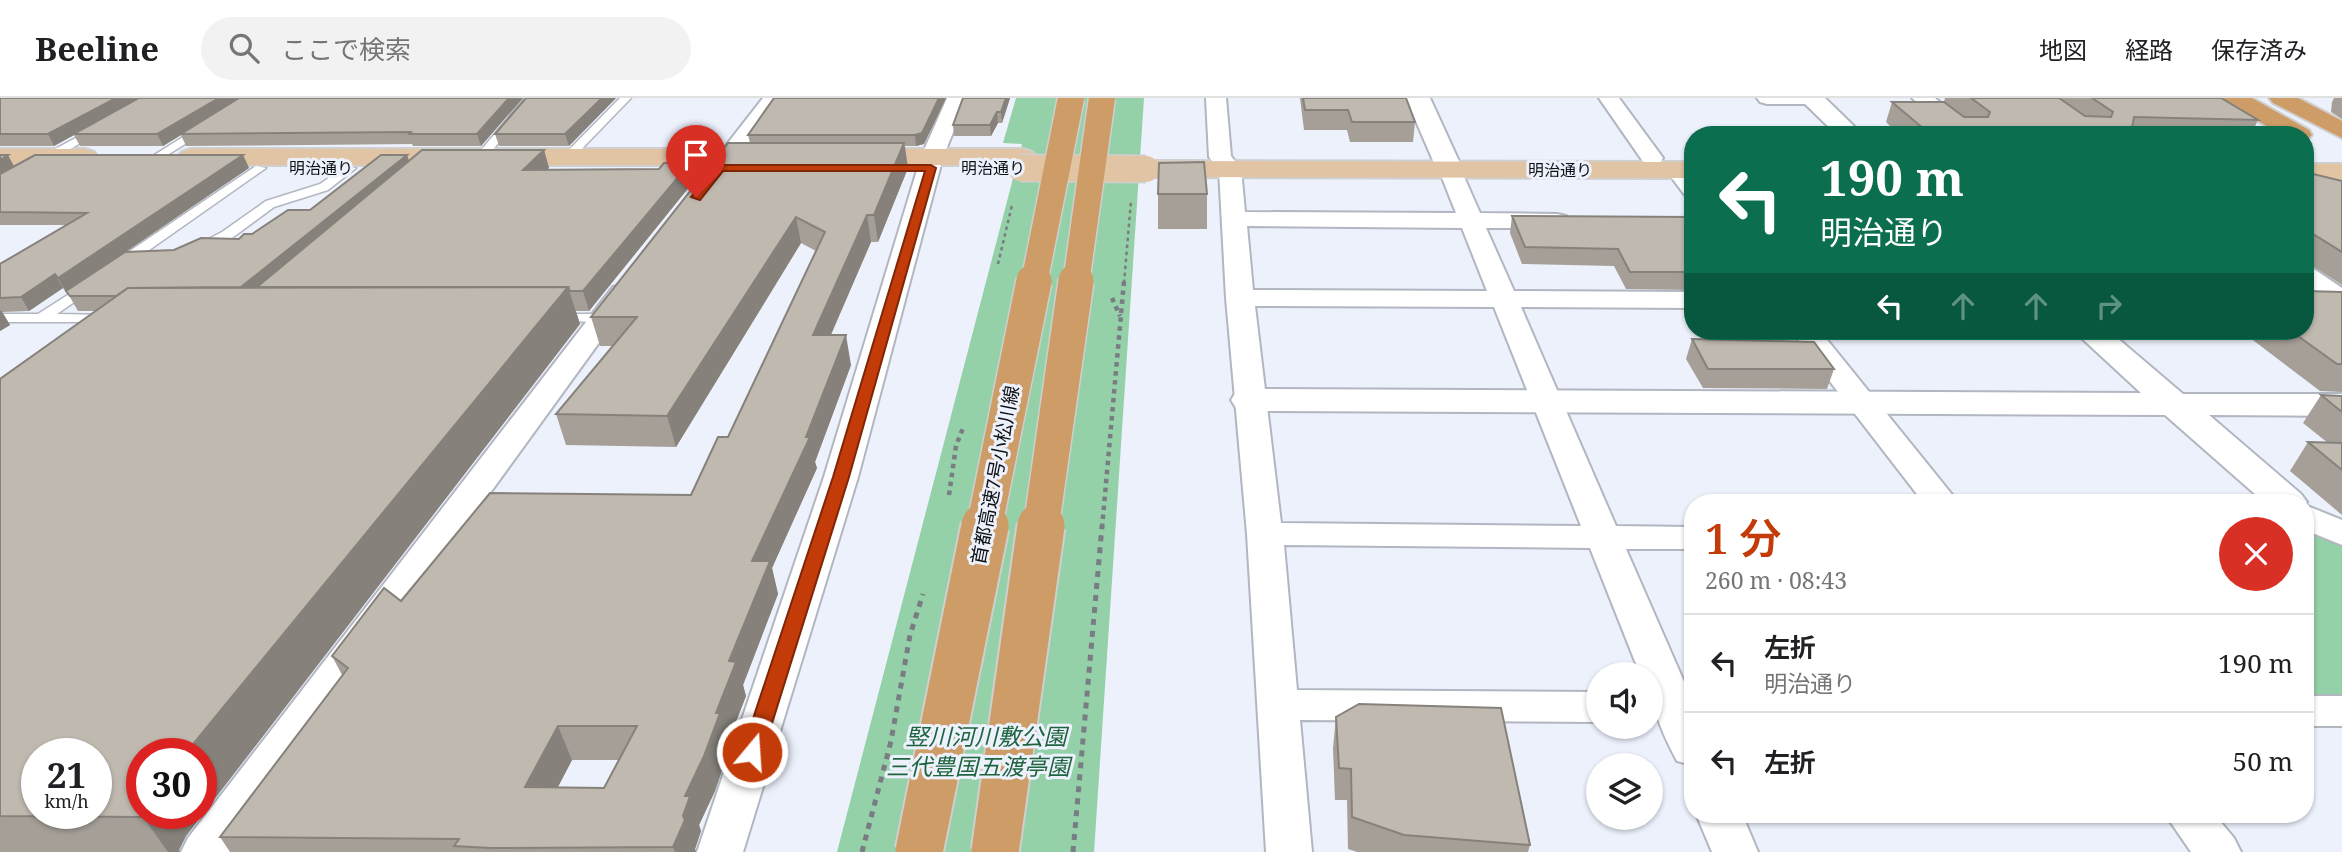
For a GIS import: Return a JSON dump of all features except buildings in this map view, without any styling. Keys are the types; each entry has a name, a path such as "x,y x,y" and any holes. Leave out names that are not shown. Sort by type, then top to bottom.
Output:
{"highway":[{"name":"首都高速7号小松川線","path":"919,852 1072,98"},
{"path":"995,852 1102,98"},
{"path":"2235,98 2284,126"},
{"path":"2281,98 2342,131"},
{"path":"2314,143 2342,159"}],"main road":[{"name":"明治通り","path":"0,157 40,162 568,157 717,171"},
{"name":"明治通り","path":"1448,164 1652,158 1684,170"},
{"path":"2314,160 2342,159"},
{"name":"明治通り","path":"128,161 260,168 717,171 791,163"},
{"name":"明治通り","path":"0,168 40,162"},
{"name":"明治通り","path":"824,163 1021,163 1142,172 1225,163 1448,164 1684,172"},
{"path":"2314,172 2342,172"}],"street":[{"path":"717,171 773,98"},
{"path":"720,852 841,477 932,163 957,98"},
{"path":"1216,98 1233,219 1249,400 1265,534 1289,852"},
{"path":"1418,98 1505,299 1684,732"},
{"path":"1609,98 1652,158"},
{"path":"1767,98 1811,98 1841,126"},
{"path":"1922,98 1958,126"},
{"path":"1233,219 1582,222"},
{"path":"204,852 645,264"},
{"path":"2314,281 2342,301"},
{"path":"1240,298 1684,300"},
{"path":"2314,303 2342,301"},
{"path":"1812,340 1935,494"},
{"path":"2100,340 2278,494"},
{"path":"1249,400 2342,405"},
{"path":"2314,520 2342,534"},
{"path":"1265,534 1684,538"},
{"path":"1276,705 1586,707"},
{"path":"2314,711 2342,711"},
{"path":"1723,823 1735,852"},
{"path":"2195,823 2218,852"}],"lane":[{"path":"481,157 531,98"},
{"path":"568,157 626,98"},
{"path":"0,184 109,124"},
{"path":"128,161 211,124"},
{"path":"42,318 260,168"},
{"path":"186,253 227,235 270,204 324,187 350,168"},
{"path":"128,258 152,258"},
{"path":"0,318 129,319"},
{"path":"546,318 602,318"}],"path":[{"path":"1073,852 1142,172"},
{"path":"998,268 1013,203"},
{"path":"949,496 956,446 966,420"},
{"path":"862,852 891,741 911,635 927,583"}],"green space":[{"name":"竪川河川敷公園","path":"1016,98 1144,98 1094,852 837,852 1022,144 1003,143"},
{"path":"2314,530 2334,538 2342,545 2342,698 2314,697"}],"route":[{"path":"696,197 720,168 931,168 841,477 752,752"}],"park label":[{"name":"三代豊国五渡亭園","path":"978,766"}]}
